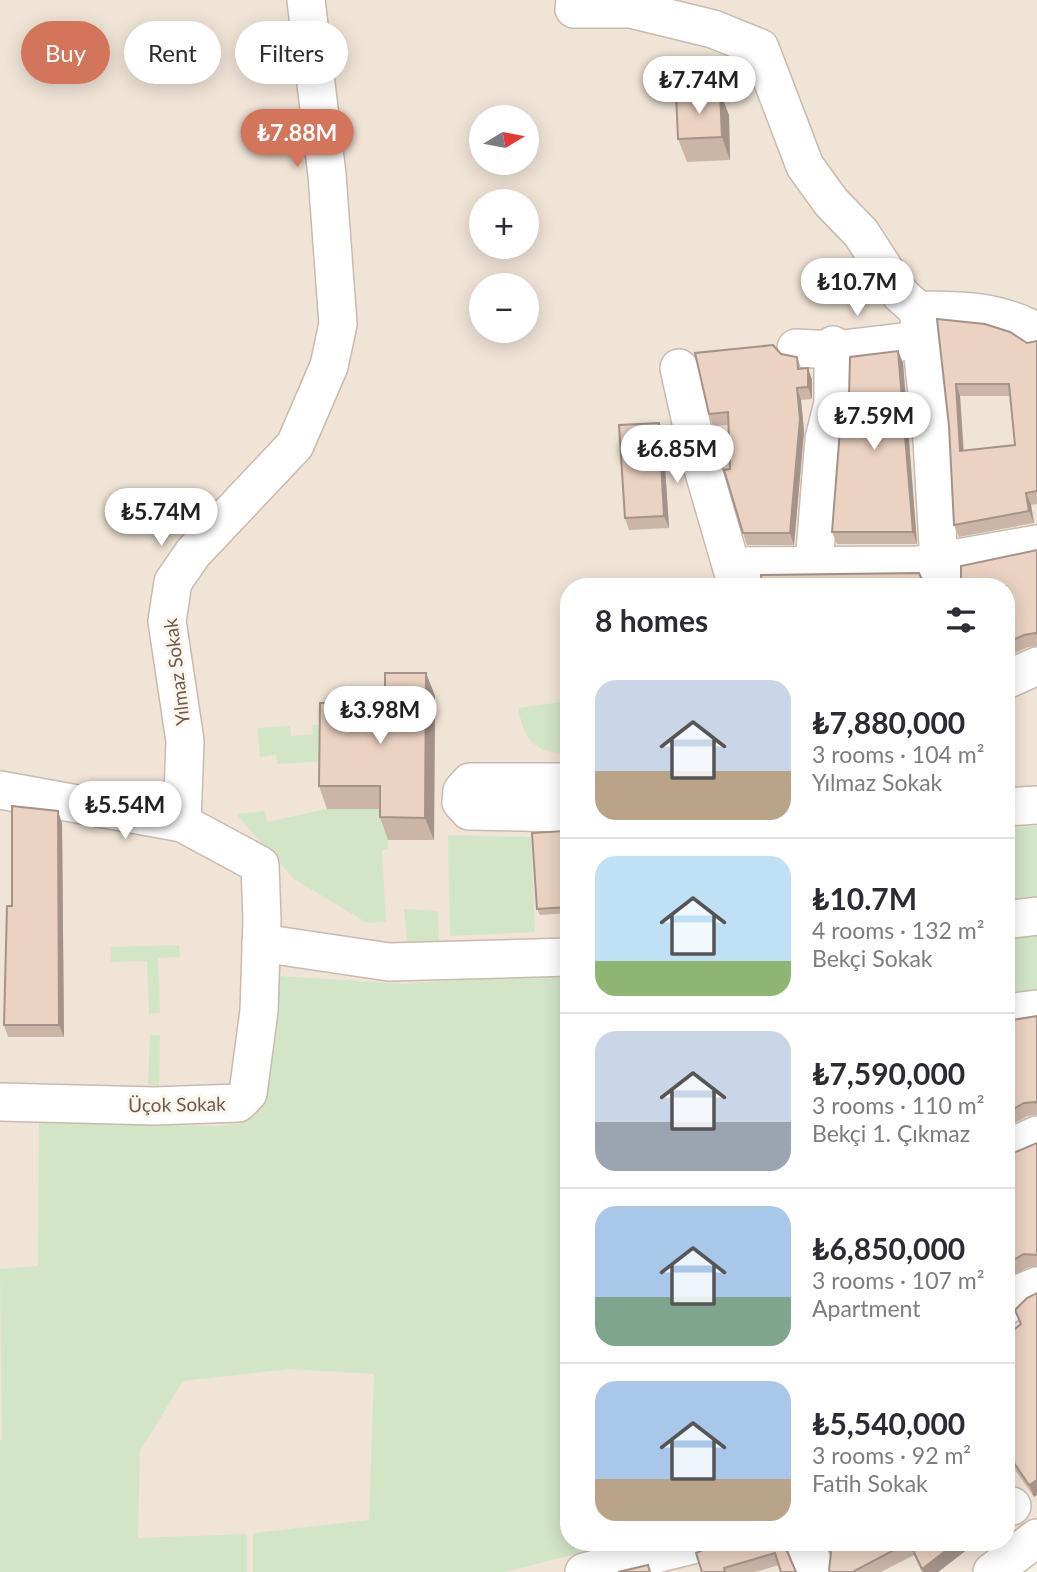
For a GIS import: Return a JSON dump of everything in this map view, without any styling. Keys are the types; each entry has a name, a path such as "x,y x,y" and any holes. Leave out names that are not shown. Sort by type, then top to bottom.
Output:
{"street":[{"name":"Yılmaz Sokak","path":"182,823 185,741 167,621 173,582 193,553 295,444 329,366 338,324 327,175 306,0"},
{"path":"575,0 574,9 717,14 760,48 805,166 831,202 861,233 919,325 932,440 942,574"},
{"path":"796,348 833,348 919,325 958,309 992,313 1019,322 1037,332"},
{"path":"814,564 824,439 833,403 833,348"},
{"path":"679,368 696,445 734,576 814,564 942,574 1037,544"},
{"path":"1015,676 1037,666"},
{"path":"560,782 470,782 462,791 461,802 469,811 560,813"},
{"path":"0,790 182,823"},
{"path":"1015,806 1037,805"},
{"name":"Üçok Sokak","path":"0,1102 156,1106 238,1103 248,1093 259,1011 260,865 182,823"},
{"path":"1015,919 1037,916"},
{"path":"261,943 389,962 560,957"},
{"path":"1015,1012 1037,1009"},
{"path":"1015,1145 1037,1135"},
{"path":"1015,1298 1037,1286"},
{"path":"992,1572 1037,1538"},
{"path":"584,1572 669,1561 687,1551"},
{"path":"808,1551 816,1572"}],"shaded area":[{"path":"0,0 1037,0 1037,1562 1023,1572 0,1572"}],"green space":[{"path":"560,702 560,752 547,751 533,743 524,729 518,708"},
{"path":"312,725 328,725 328,761 277,764 276,755 260,757 257,728 290,726 291,736 313,734"},
{"path":"327,809 388,809 388,850 382,850 386,921 367,923 294,879 236,814 265,811 267,822"},
{"path":"1037,826 1037,897 1015,900 1015,828"},
{"path":"448,835 531,837 535,932 450,936"},
{"path":"404,909 438,911 439,945 408,947"},
{"path":"1037,927 1037,1000 1015,1003 1015,930"},
{"path":"179,945 180,957 158,958 160,1013 149,1014 147,961 111,962 110,947"},
{"path":"560,973 560,1551 587,1551 505,1572 253,1572 253,1533 369,1520 374,1374 290,1369 183,1381 140,1451 138,1538 247,1534 247,1572 0,1572 0,1269 38,1266 39,1123 217,1126 249,1119 260,1107 265,1092 275,991 279,976 405,984"},
{"path":"150,1035 160,1035 159,1086 148,1085"}],"building":[{"path":"720,92 722,137 678,139 676,94"},
{"path":"937,319 985,324 1010,332 1027,343 1037,341 1037,491 1026,493 1029,511 954,525 949,426","holes":["956,384 1009,384 1015,445 960,451"]},
{"path":"773,345 781,354 797,357 798,369 808,368 808,387 797,388 800,419 790,533 743,533 724,470 730,469 728,412 709,414 695,353"},
{"path":"898,351 913,532 832,532 840,430 841,427 854,426 849,397 850,357"},
{"path":"659,423 664,516 625,518 619,425"},
{"path":"1037,550 1037,634 1015,639 1015,578 961,578 961,566"},
{"path":"919,573 921,578 761,578 761,575"},
{"path":"385,673 426,673 425,818 380,817 380,786 319,786 320,703 385,703"},
{"path":"12,806 58,811 59,1025 4,1025 7,906 12,906"},
{"path":"560,831 560,908 537,909 532,833"},
{"path":"1037,1016 1037,1103 1024,1103 1015,1108 1015,1020"},
{"path":"1037,1143 1037,1255 1024,1254 1015,1259 1015,1152"},
{"path":"1037,1293 1037,1480 1029,1485 1015,1464 1015,1329 1021,1324 1015,1310 1027,1298"},
{"path":"787,1551 796,1572 781,1572 775,1553 724,1568 725,1572 702,1572 696,1553"},
{"path":"830,1551 892,1551 854,1572 830,1572"},
{"path":"913,1551 945,1551 922,1569"},
{"path":"648,1565 650,1572 618,1572"}]}
